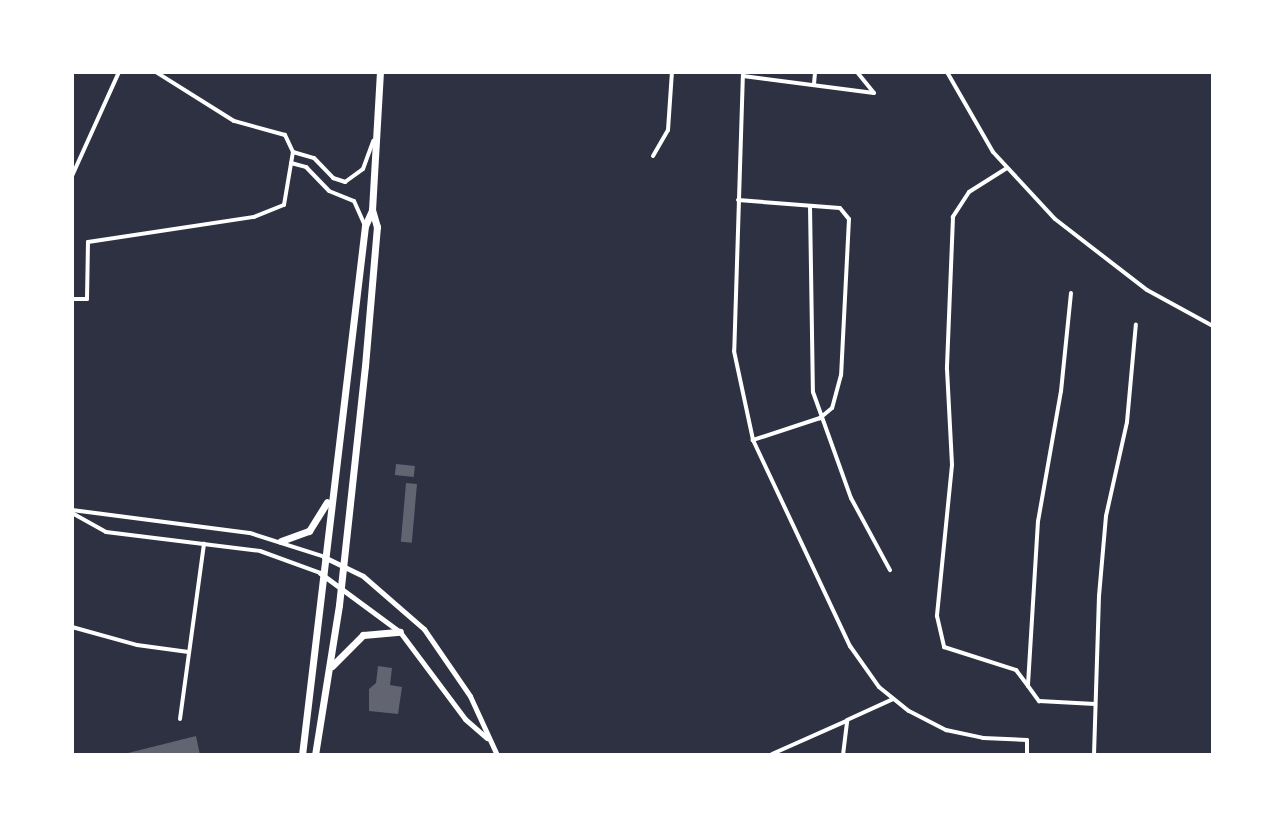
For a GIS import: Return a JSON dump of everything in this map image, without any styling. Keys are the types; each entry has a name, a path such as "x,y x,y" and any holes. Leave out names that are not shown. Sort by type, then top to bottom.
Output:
{"main road":[{"path":"302,755 322,556 365,226 372,210 380,72"},
{"path":"315,755 344,566 377,227 372,210"},
{"path":"281,541 309,531 330,497"},
{"path":"330,672 363,635 400,632"}],"street":[{"path":"72,176 119,72"},
{"path":"72,299 87,299 88,242 254,217 281,207 293,152 285,135 226,118 156,72"},
{"path":"653,156 668,130 672,72"},
{"path":"814,84 815,72"},
{"path":"857,72 874,93 743,74 734,351 753,440 850,646 893,699 927,722 963,735 1027,740 1027,755"},
{"path":"947,72 969,115 1007,168 1094,252 1213,326"},
{"path":"293,152 314,158 333,178 345,182 363,169 377,132"},
{"path":"291,163 306,167 329,191 354,201 365,226"},
{"path":"1007,168 969,192 953,217 947,369 952,465 937,616 944,647 1016,670 1039,701 1095,704"},
{"path":"738,200 840,208 849,219 840,384 832,408 820,418 753,440"},
{"path":"810,206 810,357 820,418 873,547 890,570"},
{"path":"1028,686 1038,521 1061,391 1071,293"},
{"path":"1094,755 1106,516 1127,422 1136,324"},
{"path":"72,511 106,532 260,551 320,573 400,632 465,719 487,739"},
{"path":"72,511 281,541 344,566 424,629 470,696 487,739 497,755"},
{"path":"180,719 204,544"},
{"path":"72,627 137,645 189,652"},
{"path":"772,754 893,699"},
{"path":"843,755 847,720"}],"building":[{"path":"396,464 415,466 414,477 395,475"},
{"path":"406,483 417,484 412,543 401,542"},
{"path":"378,666 392,668 390,685 402,687 398,714 369,711 369,689 376,683"},
{"path":"196,736 200,755 124,755 124,754"}]}
